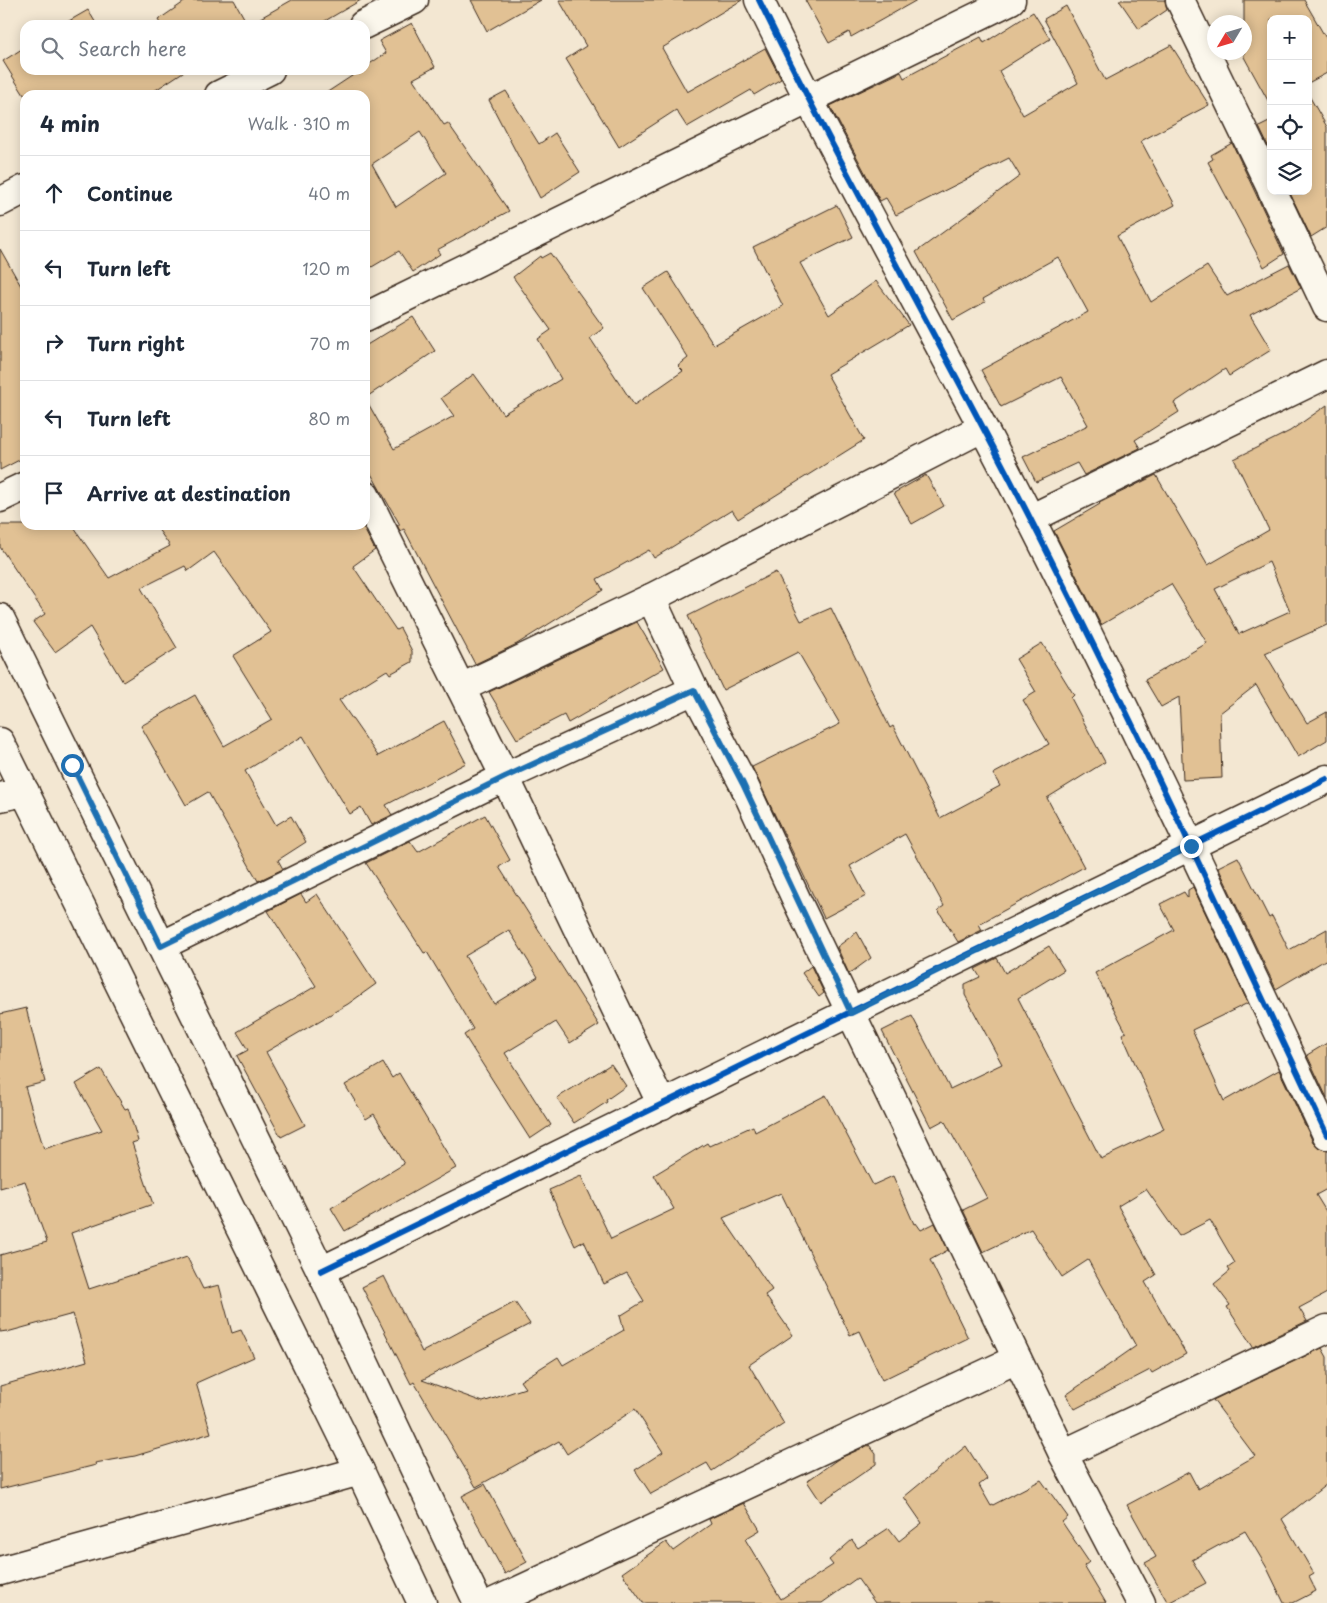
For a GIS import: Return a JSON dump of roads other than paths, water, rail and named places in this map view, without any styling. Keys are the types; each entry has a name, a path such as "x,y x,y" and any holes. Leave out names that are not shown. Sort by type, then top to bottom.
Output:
{"street":[{"path":"370,22 414,0"},
{"path":"759,0 808,100 1030,519 1191,846 1327,1135"},
{"path":"370,315 1011,0"},
{"path":"1180,0 1267,182"},
{"path":"229,90 260,75"},
{"path":"0,202 20,192"},
{"path":"1274,195 1317,258 1327,307"},
{"path":"1030,519 1327,374"},
{"path":"461,688 651,598 982,428"},
{"path":"0,498 20,488"},
{"path":"370,505 505,777 662,1105"},
{"path":"651,598 694,690 743,784 1063,1454 1141,1603"},
{"path":"0,618 321,1271 478,1603"},
{"path":"161,946 505,777 694,690"},
{"path":"0,742 12,795 360,1471 422,1603"},
{"path":"321,1271 1327,780"},
{"path":"1063,1454 1327,1329"},
{"path":"492,1603 1017,1359"},
{"path":"0,1571 360,1471"}]}
